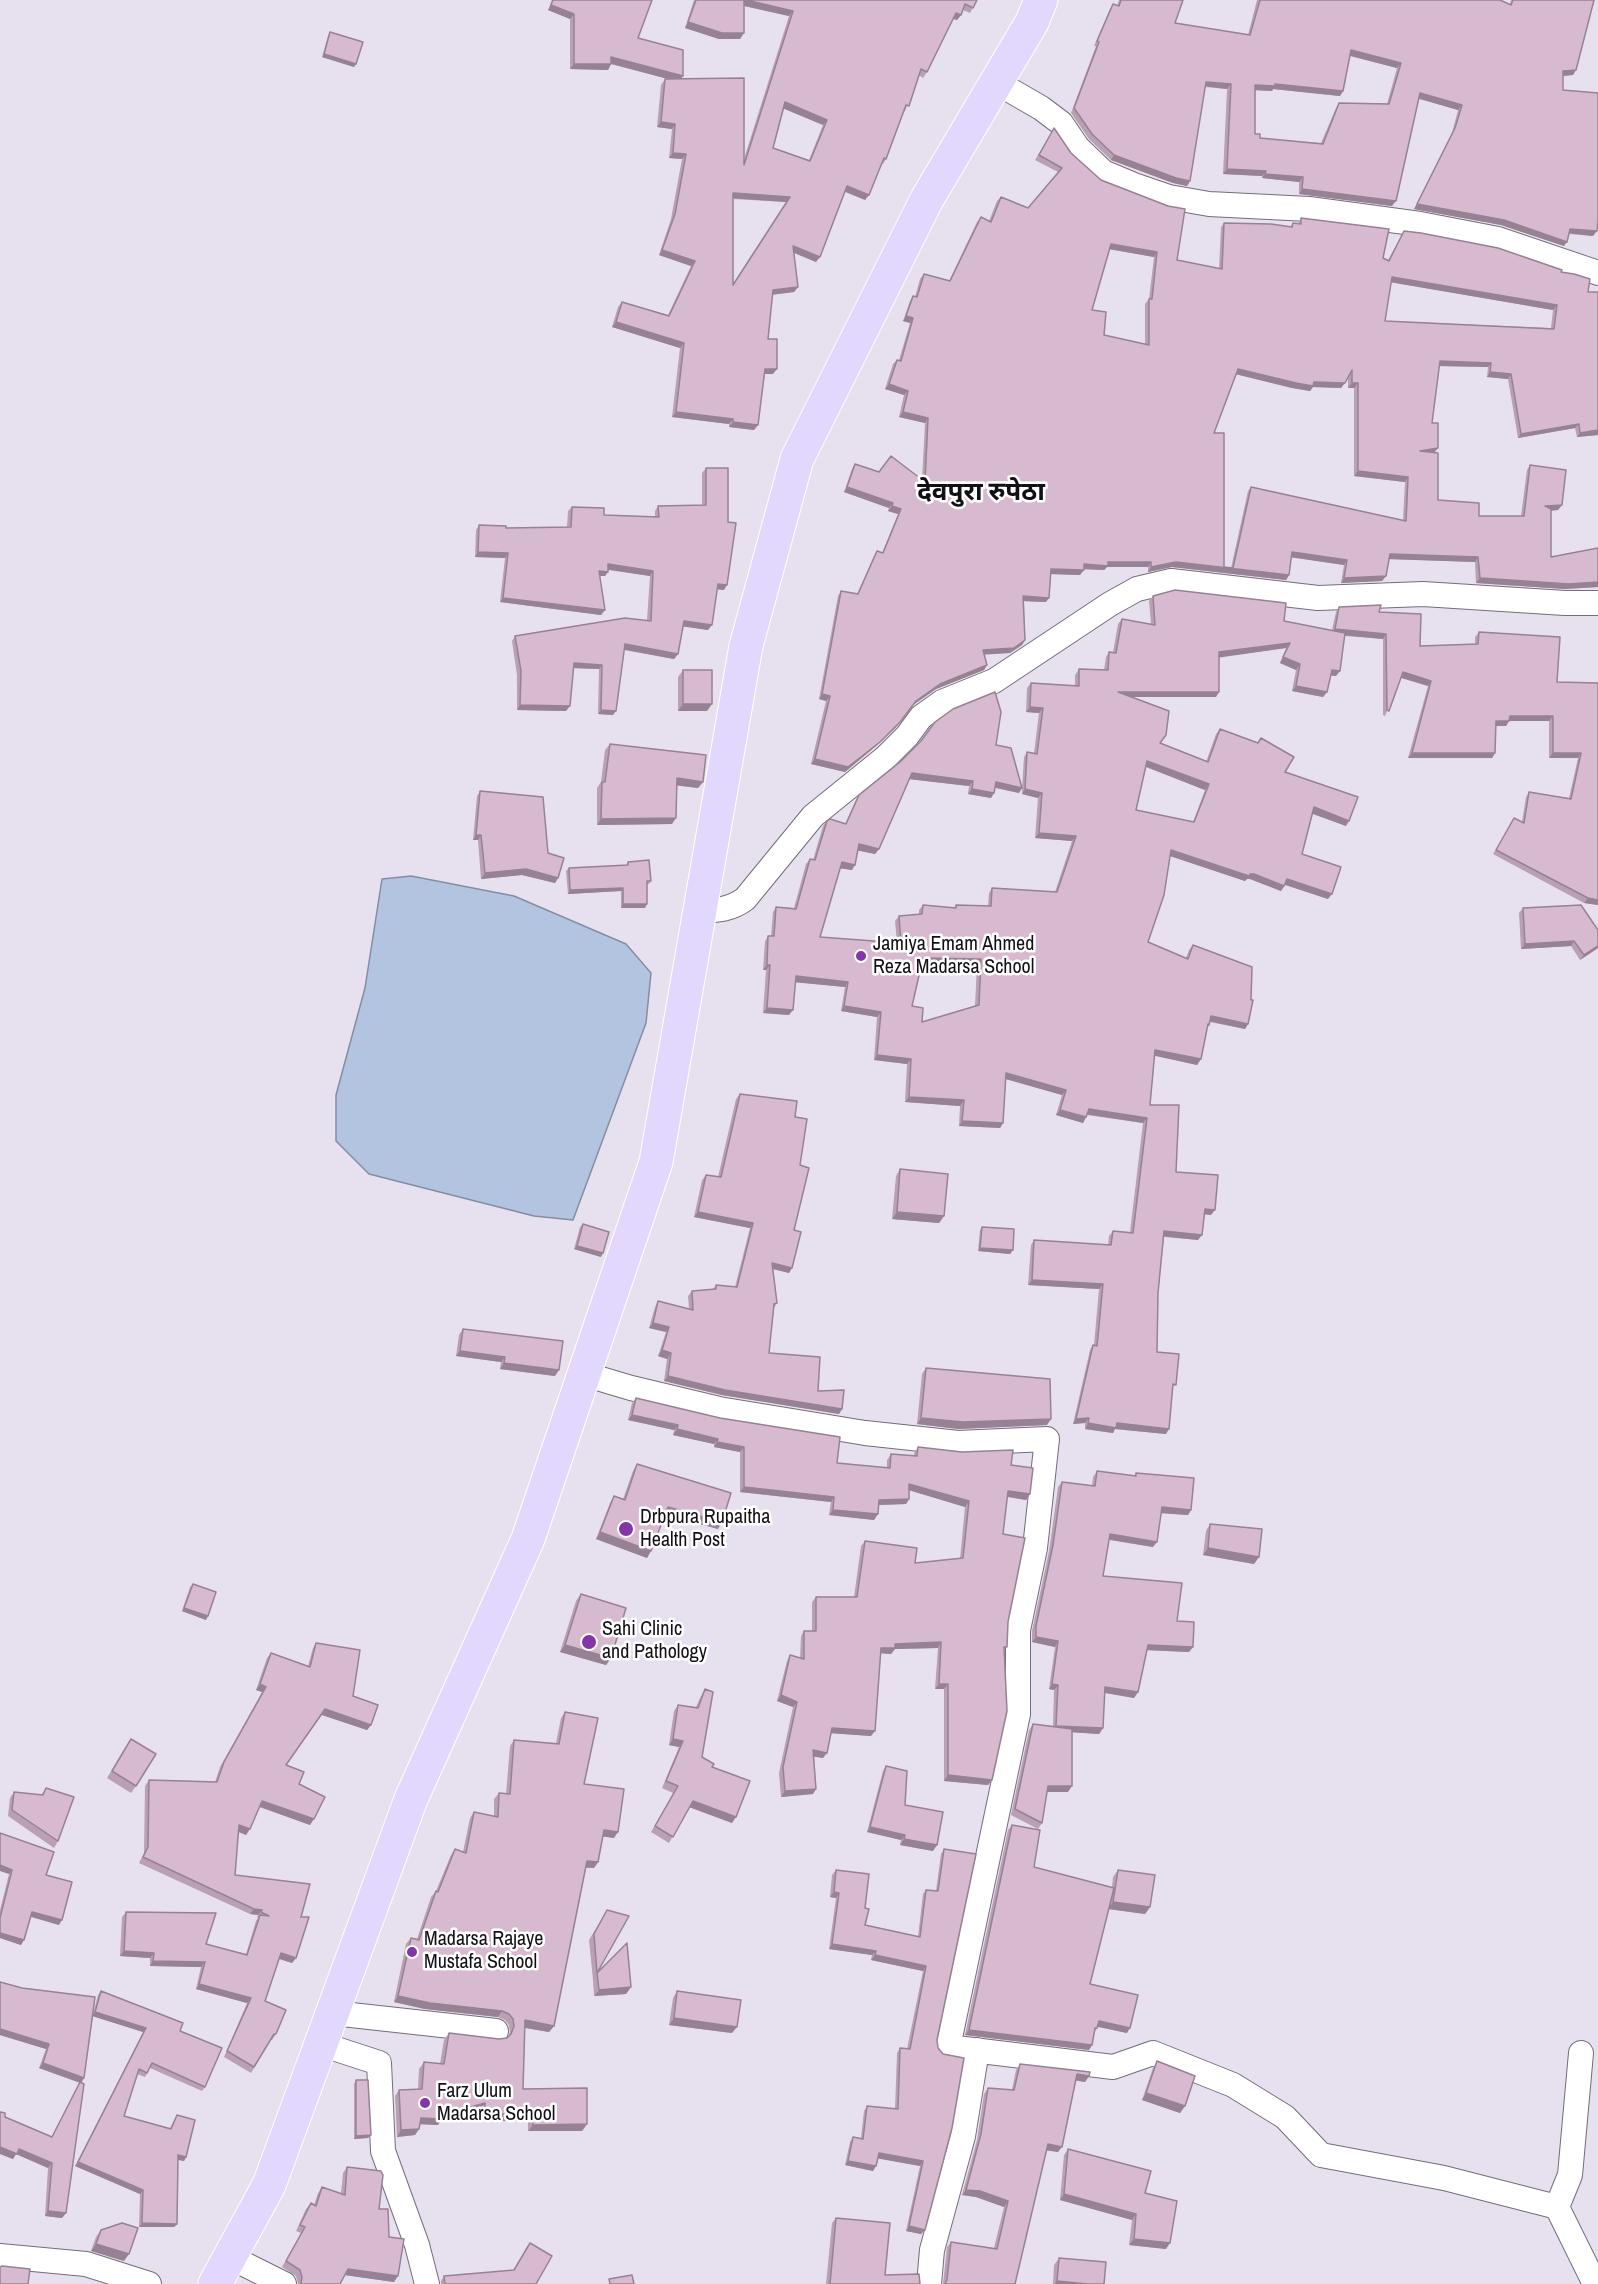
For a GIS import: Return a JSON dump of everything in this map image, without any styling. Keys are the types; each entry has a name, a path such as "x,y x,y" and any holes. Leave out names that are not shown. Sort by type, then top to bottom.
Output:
{"main road":[{"path":"223,2271 269,2186 411,1799 528,1539 656,1162 746,646 797,459 927,199 1032,22 1041,0"}],"street":[{"path":"996,82 1041,108 1061,123 1078,148 1103,172 1169,197 1209,204 1309,209 1420,224 1498,239 1598,273"},
{"path":"699,911 721,910 735,906 745,899 813,816 886,757 907,736 921,717 942,702 994,681 1110,604 1137,589 1171,581 1318,598 1423,594 1598,603"},
{"path":"584,1374 719,1409 865,1433 958,1443 1047,1439 1035,1548 1018,1630 1018,1714 948,2047 1113,2067 1153,2053 1242,2091 1285,2117 1321,2155 1444,2178 1557,2207"},
{"path":"333,2013 496,2031"},
{"path":"321,2044 379,2064 384,2151 417,2245 427,2284"},
{"path":"929,2284 932,2250 963,2136 977,2050"},
{"path":"1581,2054 1570,2175 1557,2207 1595,2284"},
{"path":"0,2256 86,2264 149,2284"},
{"path":"223,2271 284,2284"}],"water":[{"path":"411,876 514,896 626,944 651,973 646,1023 573,1220 534,1216 369,1174 336,1141 336,1095 365,988 382,879"}],"building":[{"path":"553,0 652,0 638,38 683,50 683,76 611,57 611,64 574,64 574,14 551,5"},
{"path":"696,0 744,0 744,33 722,33 688,22"},
{"path":"746,0 977,0 973,8 965,4 961,15 956,13 927,72 921,69 909,106 906,105 886,159 884,158 869,195 847,186 820,257 793,246 798,287 773,290 768,339 777,339 777,369 765,369 758,425 733,422 733,419 676,412 684,343 616,322 622,302 669,316 695,261 662,250 675,214 686,154 673,153 675,124 661,122 665,79 744,78 744,165 793,11","holes":["785,102 827,120 810,161 773,148","733,193 790,197 733,285"]},
{"path":"1121,0 1183,0 1175,23 1250,35 1260,0 1500,0 1511,5 1513,0 1594,0 1576,70 1563,71 1563,90 1598,93 1597,231 1570,229 1567,242 1504,220 1417,204 1455,128 1462,105 1420,93 1396,201 1302,189 1303,177 1265,174 1266,171 1227,169 1231,84 1206,82 1190,181 1114,155 1092,134 1074,108 1099,42 1097,41 1113,4 1119,6","holes":["1351,50 1401,63 1389,104 1339,103 1323,144 1260,138 1260,134 1255,134 1255,85 1275,86 1275,84 1343,91"]},
{"path":"330,32 363,42 356,64 324,54"},
{"path":"1054,128 1071,153 1101,180 1168,206 1185,209 1177,260 1222,269 1224,223 1292,227 1293,223 1301,224 1301,218 1389,229 1383,258 1389,261 1404,231 1498,248 1562,270 1561,272 1590,279 1588,292 1598,292 1598,430 1580,433 1579,424 1521,434 1511,374 1490,372 1491,363 1440,361 1432,423 1438,423 1438,448 1420,451 1438,453 1438,500 1479,503 1479,516 1524,516 1530,465 1566,470 1562,505 1545,506 1551,509 1551,557 1598,548 1598,582 1569,584 1480,578 1478,557 1390,554 1386,576 1344,578 1347,560 1292,552 1289,575 1176,562 1151,567 1151,562 1108,562 1108,566 1084,564 1084,570 1051,569 1049,598 1023,596 1025,640 1014,648 983,650 987,665 940,684 916,701 900,722 880,742 848,767 815,759 830,696 822,694 841,591 858,594 877,551 883,553 901,509 892,506 893,503 847,487 855,464 879,472 891,456 925,482 928,418 903,412 908,391 889,384 897,360 901,361 913,318 906,316 913,296 917,297 924,274 950,281 981,217 991,222 1001,197 1028,208 1062,168 1039,155","holes":["1111,244 1157,252 1152,299 1149,299 1149,345 1104,335 1106,312 1092,310","1392,277 1557,305 1554,329 1385,321","1238,369 1313,386 1314,382 1345,383 1352,370 1352,383 1358,383 1358,471 1408,477 1406,521 1251,487 1233,568 1224,567 1224,433 1214,433"]},
{"path":"706,468 728,468 728,522 736,523 727,585 718,584 712,625 684,621 678,654 625,644 616,711 601,710 602,665 574,663 570,706 520,705 521,671 515,636 625,618 651,621 653,571 608,564 608,572 599,571 605,610 503,598 508,553 478,552 479,525 506,526 506,528 571,527 572,507 604,508 604,515 659,517 658,506 706,505"},
{"path":"1175,590 1286,603 1284,621 1345,633 1340,671 1332,670 1327,692 1296,686 1300,664 1283,657 1290,643 1219,652 1219,692 1118,692 1169,711 1166,735 1160,743 1208,762 1220,729 1258,743 1261,738 1294,757 1285,772 1358,797 1349,821 1314,807 1302,854 1341,867 1332,894 1287,879 1284,886 1254,874 1249,876 1171,850 1164,895 1148,942 1188,959 1193,945 1252,967 1251,1000 1253,1000 1248,1024 1211,1016 1201,1059 1155,1050 1150,1105 1179,1105 1176,1172 1218,1175 1215,1210 1205,1209 1202,1235 1164,1231 1158,1293 1157,1352 1179,1354 1176,1385 1173,1384 1169,1429 1117,1423 1116,1428 1088,1423 1089,1418 1076,1419 1093,1345 1097,1346 1103,1284 1032,1280 1034,1240 1111,1245 1113,1231 1133,1233 1147,1118 1089,1109 1086,1117 1060,1110 1066,1090 1006,1073 1003,1123 962,1121 964,1100 909,1097 911,1059 877,1055 881,1012 844,1006 848,982 796,976 793,1010 767,1008 770,965 767,965 768,936 774,936 776,907 796,909 810,859 815,860 827,821 830,819 846,824 859,795 900,762 921,741 935,722 953,709 995,692 1001,712 996,745 1011,748 1022,788 996,782 994,793 972,789 973,781 912,773 879,849 859,844 855,865 842,862 820,937 901,943 899,916 922,914 923,905 956,908 956,905 991,906 992,888 1057,892 1076,836 1039,833 1042,793 1025,789 1027,752 1037,754 1043,708 1030,707 1031,683 1079,686 1079,669 1108,670 1109,652 1116,653 1122,619 1155,625 1153,596","holes":["1147,761 1209,784 1194,822 1136,810","923,958 981,959 979,1005 922,1022 923,1008 912,1006"]},
{"path":"1381,605 1379,612 1421,614 1420,646 1478,644 1479,632 1560,637 1557,682 1598,683 1598,900 1588,898 1496,850 1514,818 1524,823 1529,792 1571,799 1581,753 1553,753 1553,716 1510,716 1509,721 1496,721 1495,753 1412,753 1431,681 1403,672 1389,711 1387,710 1386,634 1335,629 1339,607"},
{"path":"683,670 712,670 712,704 683,704"},
{"path":"610,744 706,755 703,782 677,778 676,818 601,819 602,782 605,782"},
{"path":"480,791 543,797 548,853 564,858 558,878 526,869 485,873 481,835 476,835"},
{"path":"649,860 651,881 647,881 647,904 623,904 623,888 570,890 569,868 628,865 628,862"},
{"path":"1581,905 1598,930 1598,946 1584,955 1574,941 1525,944 1523,908"},
{"path":"740,1094 797,1101 795,1117 807,1119 800,1165 809,1168 794,1230 801,1232 792,1268 772,1263 777,1303 774,1304 769,1353 820,1357 818,1391 844,1390 842,1409 725,1390 668,1376 671,1353 662,1350 669,1327 653,1323 658,1301 693,1310 692,1291 716,1289 716,1285 737,1287 753,1223 698,1212 706,1175 721,1177"},
{"path":"900,1169 948,1174 944,1216 897,1212"},
{"path":"583,1224 609,1232 603,1253 577,1246"},
{"path":"982,1227 1014,1229 1013,1250 980,1248"},
{"path":"463,1329 563,1341 559,1370 504,1363 505,1357 460,1351"},
{"path":"926,1368 1050,1379 1051,1419 963,1422 921,1418"},
{"path":"636,1398 720,1418 840,1437 837,1463 890,1468 891,1454 917,1456 918,1447 962,1452 1013,1450 1011,1465 1033,1468 1030,1494 1008,1491 1003,1534 1025,1538 1008,1622 1007,1647 1004,1647 1007,1711 992,1780 948,1775 948,1684 939,1684 941,1642 895,1644 895,1648 881,1648 875,1731 832,1728 827,1753 813,1750 816,1789 785,1791 783,1767 797,1702 781,1695 790,1655 804,1659 804,1631 816,1631 816,1597 857,1597 865,1541 917,1548 915,1563 963,1558 969,1501 909,1484 909,1499 879,1500 878,1514 833,1510 834,1497 744,1487 744,1447 717,1442 718,1439 677,1429 678,1425 632,1415"},
{"path":"637,1464 731,1493 722,1522 668,1507 651,1551 600,1532 614,1496 625,1500"},
{"path":"1097,1471 1136,1476 1136,1473 1194,1478 1191,1510 1162,1507 1157,1542 1110,1534 1103,1576 1182,1583 1177,1621 1194,1622 1193,1647 1148,1645 1138,1692 1105,1687 1103,1728 1056,1726 1058,1685 1052,1684 1058,1641 1036,1637 1036,1626 1053,1545 1062,1482 1095,1486"},
{"path":"1210,1524 1262,1529 1259,1557 1208,1548"},
{"path":"193,1584 216,1592 208,1616 184,1608"},
{"path":"581,1594 626,1608 611,1658 565,1645"},
{"path":"316,1643 360,1650 353,1696 378,1705 371,1725 325,1709 286,1765 304,1772 299,1784 325,1797 314,1819 262,1801 250,1829 239,1825 235,1875 310,1884 301,1917 309,1917 296,1958 281,1953 265,2001 286,2010 276,2034 254,2067 227,2051 251,1998 199,1984 205,1962 153,1961 154,1953 124,1951 126,1912 216,1913 206,1944 247,1955 260,1915 269,1916 261,1912 262,1910 254,1909 143,1857 148,1847 149,1780 217,1782 224,1762 266,1687 260,1684 271,1653 310,1667"},
{"path":"705,1689 713,1692 702,1757 714,1764 712,1767 750,1781 736,1817 693,1801 673,1837 655,1826 678,1786 666,1781 683,1741 673,1739 678,1705 698,1708"},
{"path":"565,1712 598,1718 584,1784 624,1789 618,1832 604,1830 598,1862 587,1861 554,2026 525,2020 523,2089 587,2088 587,2124 533,2125 533,2114 485,2114 485,2103 442,2115 442,2119 421,2118 419,2129 401,2130 399,2090 422,2089 424,2062 444,2064 449,2033 499,2039 507,2038 511,2034 514,2026 513,2019 502,2011 430,2003 398,1996 411,1938 419,1940 436,1891 438,1892 455,1849 466,1853 474,1812 498,1817 499,1793 510,1794 514,1740 559,1744"},
{"path":"1033,1724 1072,1729 1072,1786 1048,1786 1042,1823 1015,1809"},
{"path":"131,1739 156,1754 136,1786 112,1771"},
{"path":"886,1766 907,1771 905,1805 943,1812 937,1845 904,1839 905,1835 870,1827"},
{"path":"46,1788 74,1797 58,1841 12,1810 14,1792 43,1795"},
{"path":"1012,1825 1040,1830 1034,1867 1114,1888 1090,1984 1138,1995 1130,2028 1099,2021 1095,2028 1092,2045 969,2030"},
{"path":"0,1833 54,1852 46,1875 72,1882 62,1920 32,1912 24,1940 0,1933 0,1918 12,1870 0,1865"},
{"path":"944,1849 976,1854 937,2040 938,2048 943,2054 964,2058 952,2128 925,2230 909,2226 923,2161 879,2153 876,2166 848,2161 853,2137 863,2139 867,2106 898,2109 900,2048 910,2049 926,1966 875,1955 876,1951 832,1944 839,1893 834,1892 836,1870 869,1874 865,1908 869,1909 865,1925 920,1937 926,1890 938,1891"},
{"path":"1118,1870 1155,1875 1150,1907 1113,1902"},
{"path":"607,1910 629,1916 597,1973 594,1934"},
{"path":"627,1943 631,1987 599,1990 597,1973"},
{"path":"0,1982 22,1988 95,1997 84,2078 43,2063 49,2044 0,2029"},
{"path":"101,1991 183,2023 180,2031 222,2048 205,2087 152,2063 147,2073 139,2069 124,2116 171,2129 177,2115 195,2120 186,2157 178,2155 177,2224 142,2223 143,2190 78,2162 146,2028 95,2012"},
{"path":"677,1991 741,2000 737,2027 674,2018"},
{"path":"1157,2061 1195,2076 1185,2106 1146,2093"},
{"path":"1020,2064 1090,2072 1089,2076 1077,2074 1062,2147 1048,2144 1015,2284 945,2284 951,2242 997,2249 1008,2201 980,2191 966,2190 981,2134 988,2088 1014,2090"},
{"path":"356,2080 368,2080 371,2135 356,2136"},
{"path":"80,2082 84,2084 66,2213 48,2211 52,2163 19,2149 17,2154 0,2147 0,2112 5,2113 5,2117 52,2137"},
{"path":"1068,2149 1151,2171 1145,2193 1177,2201 1170,2243 1134,2239 1136,2214 1064,2194"},
{"path":"347,2167 381,2171 383,2175 379,2209 388,2209 389,2237 404,2239 398,2276 348,2269 340,2284 301,2284 300,2270 286,2261 305,2227 300,2225 311,2203 316,2206 322,2187 345,2195"},
{"path":"836,2218 890,2223 885,2275 919,2274 920,2284 830,2284"},
{"path":"122,2223 138,2228 129,2254 96,2244 101,2230"},
{"path":"530,2243 552,2256 536,2284 445,2284 444,2276 514,2270"},
{"path":"1059,2258 1106,2262 1104,2284 1057,2281"},
{"path":"0,2267 30,2269 28,2284 0,2284"},
{"path":"632,2275 634,2284 610,2284 609,2279"}],"place":[{"name":"Jamiya Emam Ahmed Reza Madarsa School","path":"861,956"},
{"name":"Drbpura Rupaitha Health Post","path":"626,1529"},
{"name":"Sahi Clinic and Pathology","path":"589,1642"},
{"name":"Madarsa Rajaye Mustafa School","path":"412,1952"},
{"name":"Farz Ulum Madarsa School","path":"425,2103"}],"district":[{"name":"देवपुरा रुपेठा","path":"981,493"}]}
